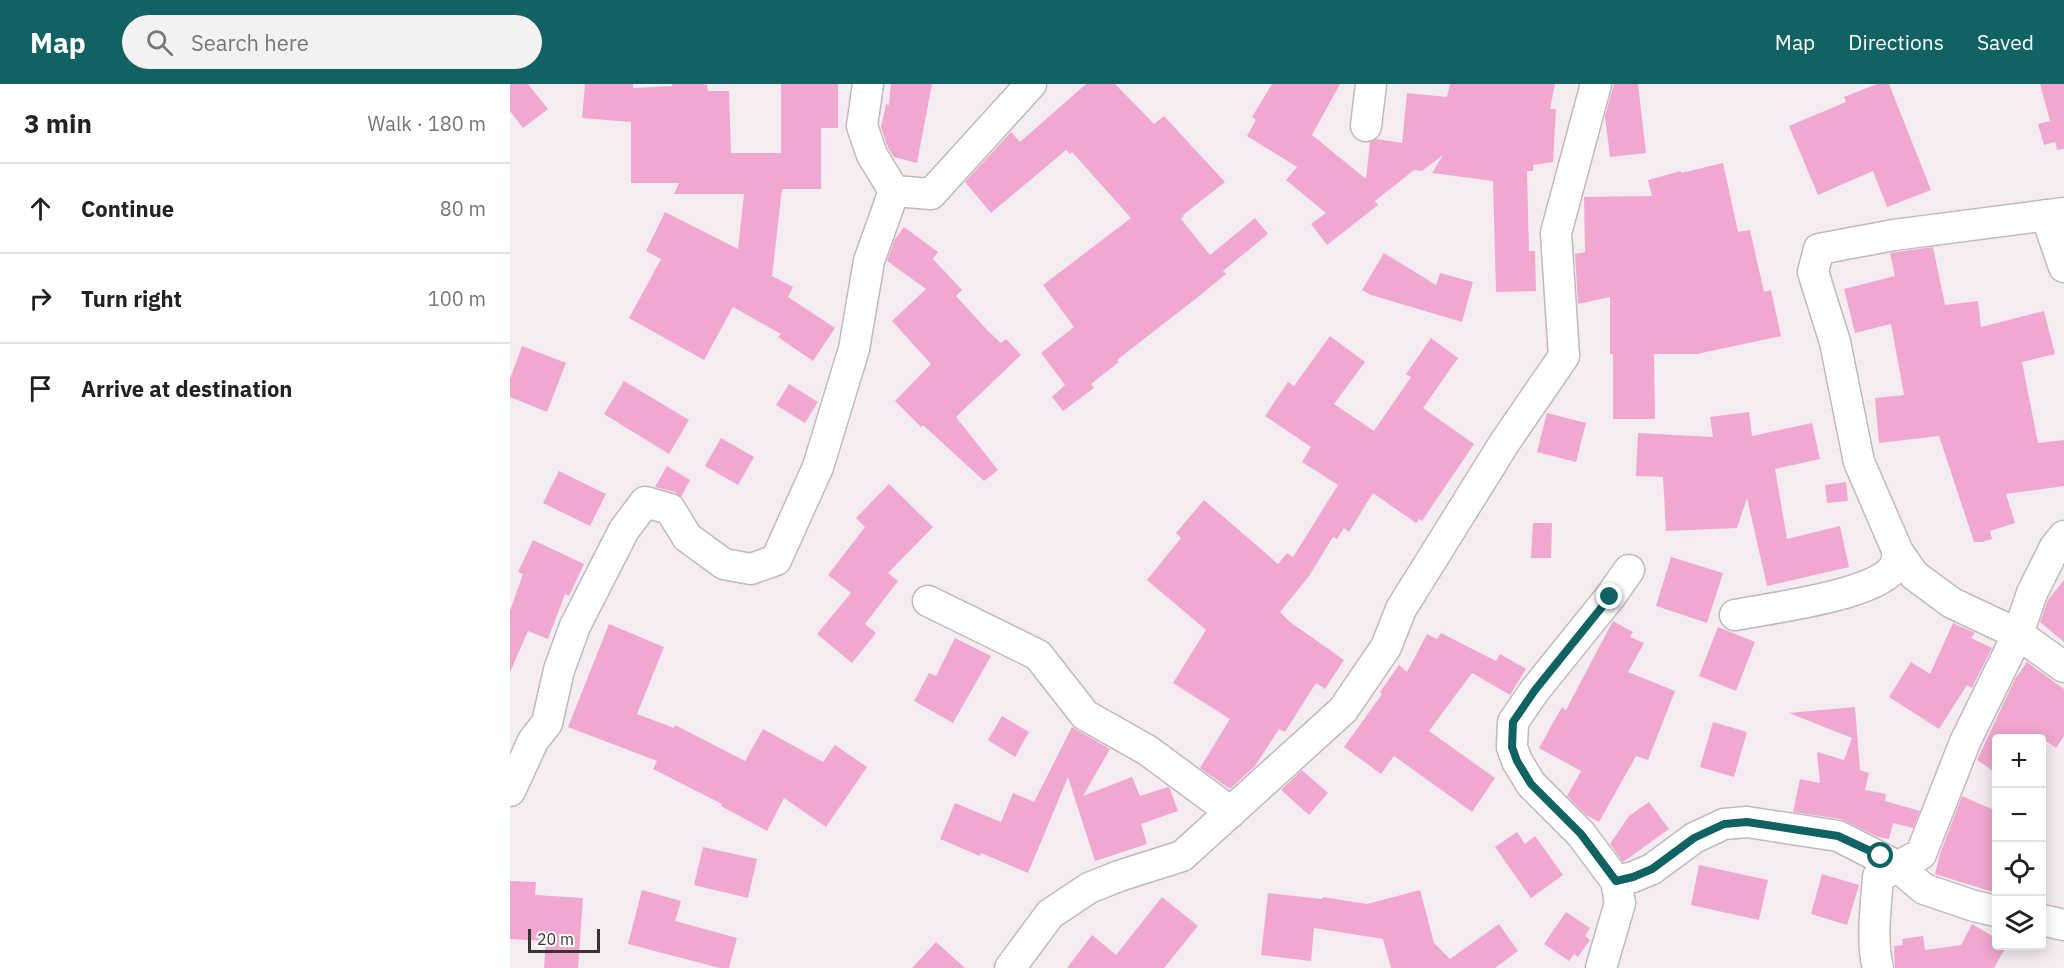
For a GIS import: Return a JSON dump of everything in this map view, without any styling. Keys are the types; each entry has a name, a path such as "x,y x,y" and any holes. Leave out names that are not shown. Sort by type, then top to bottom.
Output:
{"street":[{"path":"867,84 862,126 872,155 894,191"},
{"path":"894,191 931,194 1031,84"},
{"path":"1366,126 1371,84"},
{"path":"1011,968 1050,914 1089,888 1182,856 1343,710 1386,646 1401,609 1499,451 1564,356 1556,233 1596,84"},
{"path":"510,791 533,741 547,723 559,670 575,626 624,530 645,502 670,509 687,537 724,564 752,569 776,560 818,467 854,349 869,261 894,191"},
{"path":"2064,267 2055,214 1894,235 1819,249 1813,272 1835,342 1859,462 1898,552 1914,575 1952,603 2018,634 2064,667"},
{"path":"1878,968 1875,919 1878,877 1920,854 1965,742 2018,634 2032,592 2055,547 2064,536"},
{"path":"1735,615 1803,602 1874,583 1894,569 1898,552"},
{"path":"1604,967 1620,903 1616,881 1581,834 1531,784 1517,761 1512,747 1513,722 1535,690 1629,570"},
{"path":"928,601 1038,655 1085,715 1147,750 1232,812"},
{"path":"1616,881 1652,869 1694,838 1724,824 1747,822 1838,836 1898,866 1924,889 1992,910"},
{"path":"2046,921 2064,925"}],"building":[{"path":"510,84 528,84 548,109 523,128 510,111"},
{"path":"585,84 633,84 633,88 702,84 707,85 708,91 729,91 731,153 781,153 781,84 838,84 838,128 821,128 821,189 782,189 772,276 793,287 788,297 835,328 813,361 778,337 781,334 733,307 704,360 629,318 661,259 646,251 665,212 738,249 744,194 674,194 679,183 631,183 631,122 582,118"},
{"path":"891,84 932,84 917,163 894,157 888,148 881,127 886,104 889,105"},
{"path":"1086,84 1115,84 1154,124 1164,116 1225,182 1181,219 1210,255 1255,218 1268,234 1223,271 1226,274 1117,360 1119,362 1091,384 1094,388 1063,411 1052,397 1065,385 1041,353 1074,327 1043,285 1131,218 1072,152 1070,154 1066,150 991,213 965,182 1011,132 1020,142"},
{"path":"1272,84 1340,84 1312,135 1366,179 1370,142 1377,139 1402,143 1407,93 1447,97 1450,84 1555,84 1550,109 1556,109 1553,162 1533,165 1533,171 1527,171 1529,251 1535,251 1536,291 1496,292 1493,181 1432,173 1443,155 1422,171 1414,170 1375,201 1378,205 1327,245 1311,224 1326,213 1286,180 1297,167 1247,136 1256,120 1252,117"},
{"path":"1614,84 1638,84 1646,153 1610,157 1605,116"},
{"path":"1877,84 1889,84 1931,190 1887,207 1873,171 1818,195 1789,126 1846,102 1844,97"},
{"path":"2040,84 2064,84 2064,149 2057,150 2055,142 2044,145 2038,124 2050,121"},
{"path":"1723,163 1738,232 1750,230 1764,292 1771,290 1781,336 1697,354 1654,354 1655,419 1613,419 1610,297 1578,304 1575,254 1585,252 1584,197 1652,196 1648,180"},
{"path":"904,227 938,252 933,259 962,290 956,296 1001,343 1006,339 1021,355 956,417 998,470 984,481 923,425 921,427 895,401 931,364 892,321 926,289 887,261 895,239"},
{"path":"1933,247 1945,305 1978,301 1981,327 2044,311 2055,354 2022,362 2038,443 2064,440 2064,486 2006,494 2015,523 1990,531 1992,539 1982,542 1974,542 1939,436 1879,443 1875,398 1904,395 1891,324 1855,333 1844,289 1895,276 1890,253"},
{"path":"1384,253 1436,285 1440,273 1473,282 1462,322 1371,295 1362,290"},
{"path":"1330,336 1365,362 1334,404 1374,431 1411,377 1406,374 1431,338 1458,358 1423,408 1474,444 1422,521 1419,519 1416,523 1373,493 1349,532 1344,528 1337,539 1333,537 1309,576 1280,612 1290,622 1344,660 1325,689 1316,683 1285,732 1279,729 1255,766 1230,789 1200,768 1230,719 1173,683 1206,630 1147,580 1181,538 1176,533 1204,500 1278,564 1287,553 1293,557 1338,485 1302,462 1311,447 1265,416 1288,382 1294,386"},
{"path":"522,346 566,363 547,412 510,397 510,379"},
{"path":"624,381 689,420 669,454 604,414"},
{"path":"789,384 818,402 805,423 776,405"},
{"path":"1749,412 1752,436 1812,423 1820,459 1775,469 1787,539 1840,526 1849,567 1767,586 1747,498 1737,528 1666,531 1663,477 1636,476 1638,433 1713,437 1710,417"},
{"path":"1547,413 1586,423 1576,462 1537,452"},
{"path":"721,438 754,457 738,485 705,466"},
{"path":"667,466 690,480 681,497 675,492 655,487"},
{"path":"559,471 606,494 590,526 543,503"},
{"path":"1846,482 1848,501 1827,503 1825,485"},
{"path":"889,484 933,527 888,573 898,581 865,624 876,633 852,663 817,634 851,593 828,575 865,527 856,518"},
{"path":"1533,523 1552,523 1551,558 1531,558"},
{"path":"533,540 584,564 569,596 565,594 548,639 528,631 510,672 510,611 523,574 518,572"},
{"path":"1671,557 1723,573 1707,623 1656,606"},
{"path":"2064,580 2064,642 2040,622 2048,600"},
{"path":"1613,621 1633,632 1630,637 1644,643 1628,672 1675,691 1648,760 1636,756 1599,822 1586,815 1567,796 1581,771 1539,748 1562,707 1566,710"},
{"path":"1953,623 1975,633 1971,638 1992,648 1972,688 1967,685 1939,729 1889,697 1911,662 1930,674"},
{"path":"609,624 664,647 637,714 674,728 675,725 745,761 763,729 823,762 835,745 867,767 826,827 784,798 767,831 721,806 722,804 653,769 657,761 568,727"},
{"path":"1718,627 1755,642 1736,691 1699,676"},
{"path":"1441,633 1496,661 1500,654 1526,669 1510,695 1472,673 1429,731 1495,778 1472,812 1394,756 1381,774 1344,747 1382,694 1380,692 1399,665 1407,672 1427,634 1437,639"},
{"path":"955,638 991,656 953,723 914,701 929,673 936,676"},
{"path":"2027,662 2064,689 2064,736 2056,748 2046,741 2046,734 1992,734 1992,770 1977,760 2015,679"},
{"path":"1855,707 1860,770 1869,773 1865,790 1886,794 1885,801 1920,811 1913,828 1893,823 1889,839 1878,837 1841,819 1793,812 1800,779 1820,783 1817,752 1844,760 1852,738 1789,713"},
{"path":"1002,716 1029,732 1015,757 988,740"},
{"path":"1713,722 1747,732 1734,777 1700,767"},
{"path":"1072,727 1110,749 1083,796 1132,777 1140,796 1168,787 1170,789 1178,811 1141,824 1147,844 1095,861 1068,777 1028,873 940,839 955,803 1001,822 1013,793 1034,802"},
{"path":"1302,770 1328,793 1309,815 1281,790"},
{"path":"1962,796 1992,809 1992,892 1935,874 1940,854"},
{"path":"1649,802 1669,829 1623,862 1610,844 1629,816"},
{"path":"1517,832 1525,844 1535,836 1563,875 1531,898 1495,847"},
{"path":"703,847 757,859 748,898 694,885"},
{"path":"1699,865 1768,880 1759,920 1691,905"},
{"path":"1822,874 1859,885 1847,925 1811,914"},
{"path":"510,881 536,882 535,895 583,898 578,968 544,968 546,941 510,939"},
{"path":"642,890 681,901 675,921 737,938 729,968 720,968 628,944"},
{"path":"1420,890 1434,943 1450,959 1499,924 1518,951 1495,968 1391,968 1383,939 1314,928 1311,961 1261,955 1268,893 1322,899 1323,897 1367,904"},
{"path":"1162,897 1198,926 1164,968 1067,968 1092,935 1116,955"},
{"path":"1566,912 1590,928 1585,936 1590,940 1578,957 1574,954 1569,961 1544,944"},
{"path":"1972,924 1992,936 1992,950 2004,950 1994,968 1895,968 1894,946 1903,945 1902,939 1923,936 1925,950 1961,945"},
{"path":"936,942 965,968 912,968"}],"route":[{"path":"1610,597 1535,690 1513,722 1512,747 1517,761 1531,784 1581,834 1616,881 1652,869 1694,838 1724,824 1747,822 1838,836 1881,856"}]}
